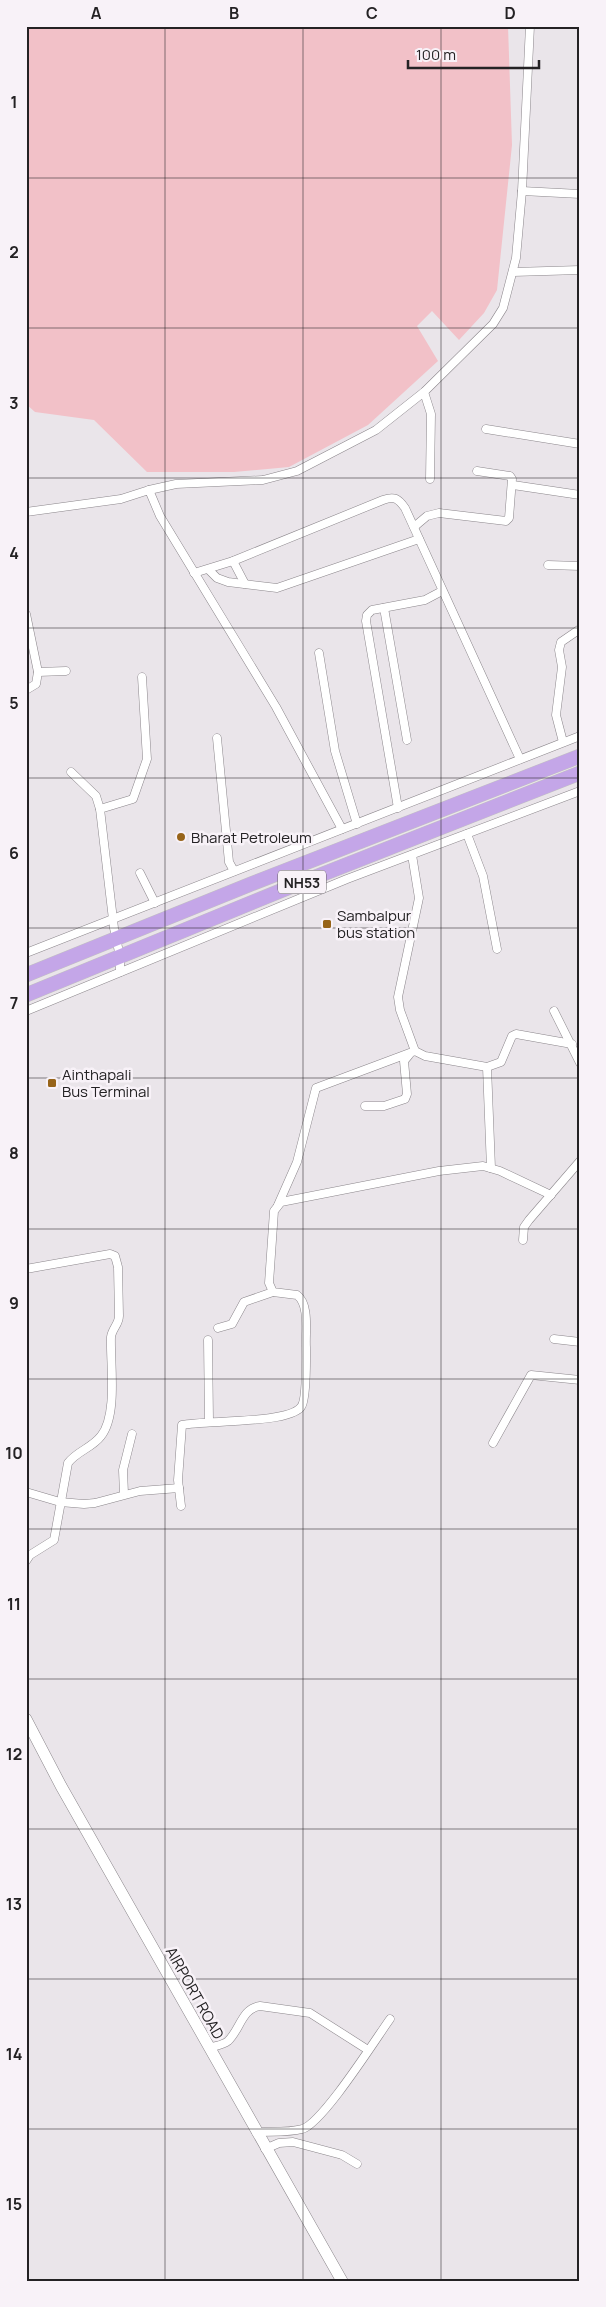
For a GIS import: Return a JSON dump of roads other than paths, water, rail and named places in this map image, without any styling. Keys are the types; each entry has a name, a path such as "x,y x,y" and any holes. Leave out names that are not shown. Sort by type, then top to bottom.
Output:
{"highway":[{"name":"NH53","path":"26,975 251,884 580,756"},
{"name":"NH53","path":"26,996 397,844 580,773"}],"main road":[{"name":"AIRPORT ROAD","path":"26,1718 61,1786 265,2149 342,2281"}],"street":[{"path":"26,512 121,499 176,484 263,480 297,471 376,430 424,392 493,324 503,308 513,272 522,191 530,26"},
{"path":"522,191 580,194"},
{"path":"513,272 580,270"},
{"path":"424,392 431,414 430,479"},
{"path":"486,429 580,444"},
{"path":"414,528 427,516 440,513 506,521 509,518 513,485 510,476 477,471"},
{"path":"513,485 580,495"},
{"path":"149,490 160,516 276,707 342,829"},
{"path":"194,573 233,562 393,497 399,499 406,508 418,539 520,758"},
{"path":"210,570 217,578 277,588 418,539"},
{"path":"233,562 246,584"},
{"path":"548,565 580,566"},
{"path":"398,808 366,621 367,614 372,610 425,600 442,591"},
{"path":"384,608 407,740"},
{"path":"26,614 38,672 36,684 26,690"},
{"path":"563,742 556,715 562,667 559,650 561,642 580,629"},
{"path":"319,653 335,751 357,824"},
{"path":"38,672 66,671"},
{"path":"100,809 132,799 147,758 142,677"},
{"path":"26,953 580,736"},
{"path":"216,738 229,862 234,871"},
{"path":"72,772 96,796 100,809 113,919 118,938 120,972"},
{"path":"26,1010 347,879 580,790"},
{"path":"467,834 483,876 497,949"},
{"path":"412,855 420,898 398,997 400,1010 415,1051 425,1056 488,1066 501,1062 512,1036 516,1034 572,1044"},
{"path":"140,872 155,903"},
{"path":"554,1011 580,1063"},
{"path":"365,1106 384,1106 405,1099 407,1094 404,1061 407,1056 415,1051"},
{"path":"273,1292 268,1276 274,1211 297,1162 316,1088 415,1051"},
{"path":"488,1066 491,1168"},
{"path":"578,1163 580,1175"},
{"path":"523,1240 524,1227 528,1220 578,1163"},
{"path":"278,1205 286,1201 470,1166 491,1168 551,1195"},
{"path":"26,1269 110,1254 115,1256 118,1261 119,1320 111,1338 111,1397 106,1426 98,1441 77,1454 68,1463 54,1540 30,1555 26,1561"},
{"path":"181,1506 179,1488 182,1425 209,1421 271,1418 287,1415 302,1406 306,1351 304,1307 297,1295 273,1292 244,1302 232,1324 218,1328"},
{"path":"554,1339 580,1342"},
{"path":"208,1340 209,1421"},
{"path":"493,1443 528,1377 537,1375 580,1380"},
{"path":"124,1494 123,1470 132,1434"},
{"path":"26,1492 72,1504 95,1503 124,1494 179,1488"},
{"path":"209,2048 229,2040 248,2011 253,2007 260,2006 310,2014 368,2050"},
{"path":"256,2132 302,2129 311,2124 322,2113 390,2019"},
{"path":"265,2149 279,2143 293,2142 342,2155 356,2164"}],"place":[{"name":"Bharat Petroleum","path":"181,837"},
{"name":"Sambalpur bus station","path":"327,924"},
{"name":"Ainthapali Bus Terminal","path":"52,1083"}]}
